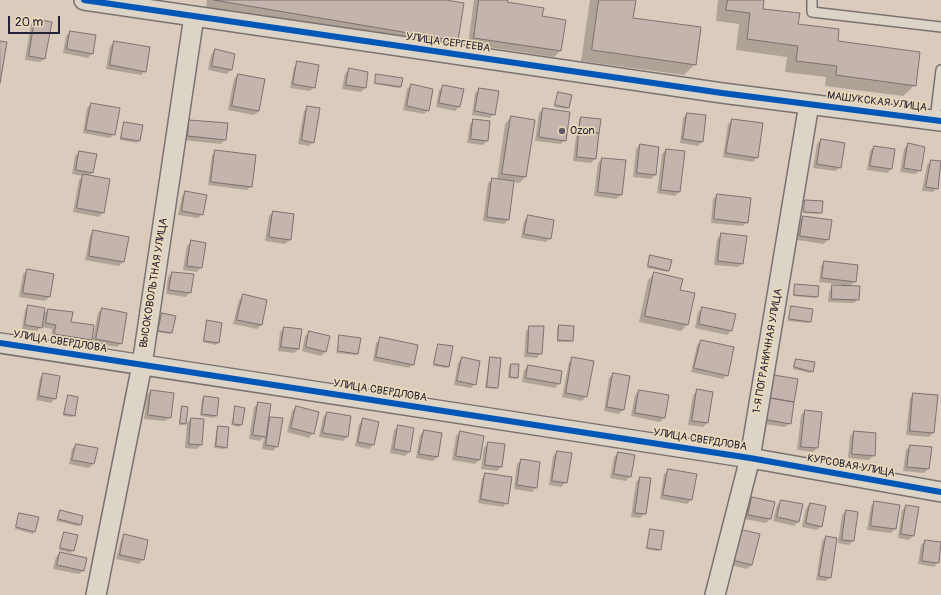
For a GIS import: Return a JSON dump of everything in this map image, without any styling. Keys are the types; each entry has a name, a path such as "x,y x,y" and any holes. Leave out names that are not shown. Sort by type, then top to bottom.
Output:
{"street":[{"name":"УЛИЦА СЕРГЕЕВА","path":"84,0 722,94 810,104"},
{"name":"ВЫСОКОВОЛЬТНАЯ УЛИЦА","path":"96,595 142,365 194,16"},
{"name":"МАШУКСКАЯ УЛИЦА","path":"810,104 938,120"},
{"name":"1-Я ПОГРАНИЧНАЯ УЛИЦА","path":"715,595 753,458 810,104"},
{"name":"УЛИЦА СВЕРДЛОВА","path":"0,343 753,458"},
{"name":"КУРСОВАЯ УЛИЦА","path":"753,458 941,492"}],"lane":[{"path":"812,0 812,12 941,27"},
{"path":"938,120 941,70"}],"building":[{"path":"214,0 446,0 464,3 458,41"},
{"path":"479,0 508,0 507,2 544,8 542,16 566,20 561,51 474,38"},
{"path":"599,0 636,0 633,18 701,27 696,65 592,50"},
{"path":"728,0 764,0 763,9 800,13 798,24 839,29 838,41 920,52 916,86 836,75 837,66 796,61 798,46 747,39 750,13 726,10"},
{"path":"35,19 52,22 45,59 29,56"},
{"path":"70,31 96,35 93,54 67,49"},
{"path":"0,41 7,42 0,83"},
{"path":"114,41 150,47 146,72 110,65"},
{"path":"215,49 235,54 232,70 212,66"},
{"path":"297,61 319,65 315,88 293,84"},
{"path":"349,68 368,72 366,88 346,85"},
{"path":"238,74 265,79 259,111 232,106"},
{"path":"376,74 403,78 401,87 375,83"},
{"path":"411,84 433,89 429,111 407,106"},
{"path":"443,85 464,89 460,107 439,103"},
{"path":"479,88 499,91 495,115 475,111"},
{"path":"558,92 572,95 569,108 555,105"},
{"path":"91,103 120,108 115,135 86,130"},
{"path":"307,106 320,108 314,143 302,140"},
{"path":"543,108 570,112 566,141 539,137"},
{"path":"687,113 706,115 703,142 683,139"},
{"path":"511,116 535,120 526,177 502,174"},
{"path":"581,117 601,119 599,133 579,131"},
{"path":"473,119 490,121 488,141 471,139"},
{"path":"732,119 763,123 758,158 726,153"},
{"path":"189,120 228,123 226,140 188,136"},
{"path":"124,122 143,125 140,141 121,138"},
{"path":"579,131 599,133 596,159 577,157"},
{"path":"821,139 845,143 841,168 817,164"},
{"path":"908,143 925,147 921,171 904,168"},
{"path":"640,144 659,147 656,175 637,173"},
{"path":"874,146 895,149 892,169 870,166"},
{"path":"666,149 685,151 680,192 661,190"},
{"path":"215,150 256,155 252,187 211,182"},
{"path":"79,151 97,154 93,173 76,170"},
{"path":"602,158 626,160 622,195 598,192"},
{"path":"931,160 941,161 938,189 926,187"},
{"path":"83,174 110,179 104,213 77,208"},
{"path":"492,178 514,181 509,220 487,217"},
{"path":"185,191 207,195 203,215 182,211"},
{"path":"717,194 751,198 748,223 714,219"},
{"path":"805,200 823,201 822,213 804,212"},
{"path":"273,211 294,214 291,240 269,237"},
{"path":"528,215 554,220 551,239 524,234"},
{"path":"803,216 832,220 829,240 800,236"},
{"path":"93,230 129,237 124,262 89,256"},
{"path":"721,233 747,236 743,264 718,261"},
{"path":"191,240 206,243 202,268 187,266"},
{"path":"650,255 672,260 669,271 648,266"},
{"path":"824,261 858,265 856,282 822,278"},
{"path":"27,269 54,274 50,297 23,293"},
{"path":"172,272 194,274 191,293 169,290"},
{"path":"654,272 683,279 680,290 695,293 688,325 645,316"},
{"path":"795,284 819,286 818,297 794,295"},
{"path":"832,285 860,286 859,300 832,299"},
{"path":"243,294 267,300 262,325 237,320"},
{"path":"28,305 45,308 42,328 25,325"},
{"path":"791,306 813,309 811,322 789,319"},
{"path":"702,307 736,314 732,331 699,324"},
{"path":"102,308 127,313 122,344 96,339"},
{"path":"48,309 73,312 71,322 94,325 92,340 54,334 56,325 46,323"},
{"path":"162,313 176,316 172,333 158,331"},
{"path":"207,320 222,323 219,343 204,341"},
{"path":"559,325 574,326 573,341 558,340"},
{"path":"529,326 544,326 542,354 528,353"},
{"path":"284,327 302,329 299,349 281,347"},
{"path":"309,331 330,336 326,352 306,347"},
{"path":"339,335 361,338 358,354 338,351"},
{"path":"380,337 418,345 414,365 376,357"},
{"path":"701,340 734,347 728,376 694,368"},
{"path":"438,344 453,346 449,367 434,364"},
{"path":"462,357 480,361 476,385 457,381"},
{"path":"490,357 501,358 498,388 487,387"},
{"path":"572,357 594,361 587,397 566,393"},
{"path":"796,359 815,362 813,372 794,367"},
{"path":"511,364 519,364 518,378 510,377"},
{"path":"528,365 562,371 560,384 526,378"},
{"path":"43,373 60,376 56,399 39,396"},
{"path":"613,373 630,376 624,410 607,407"},
{"path":"774,375 798,379 794,402 770,398"},
{"path":"697,389 713,392 708,423 692,421"},
{"path":"151,390 174,393 171,418 148,415"},
{"path":"639,390 669,395 665,418 635,413"},
{"path":"913,393 938,395 934,433 910,431"},
{"path":"68,395 78,397 75,416 64,414"},
{"path":"204,396 219,398 217,416 202,414"},
{"path":"770,398 794,402 791,424 767,420"},
{"path":"258,402 271,404 266,437 253,435"},
{"path":"182,406 188,407 186,424 180,423"},
{"path":"235,406 245,408 242,425 233,424"},
{"path":"296,406 319,412 314,434 291,428"},
{"path":"805,410 822,412 818,448 801,447"},
{"path":"327,412 351,416 348,437 323,433"},
{"path":"270,417 283,418 278,447 266,445"},
{"path":"191,418 204,419 202,445 189,444"},
{"path":"363,418 379,422 374,445 358,442"},
{"path":"398,425 414,428 410,452 394,449"},
{"path":"218,426 229,427 227,448 216,446"},
{"path":"424,430 442,433 438,457 419,454"},
{"path":"460,431 484,436 480,460 456,456"},
{"path":"854,431 876,433 875,456 852,454"},
{"path":"488,442 505,444 502,467 485,465"},
{"path":"76,444 98,448 94,464 72,460"},
{"path":"910,445 932,447 929,469 907,467"},
{"path":"557,451 572,453 567,483 552,481"},
{"path":"618,452 635,455 631,477 614,474"},
{"path":"521,459 540,462 537,488 517,485"},
{"path":"668,469 697,474 692,500 663,495"},
{"path":"485,473 512,477 508,504 481,499"},
{"path":"640,477 651,478 646,514 635,513"},
{"path":"752,497 775,502 771,519 748,515"},
{"path":"781,500 803,504 799,522 777,517"},
{"path":"874,501 900,505 896,529 871,526"},
{"path":"810,503 826,506 822,527 806,523"},
{"path":"906,505 919,507 914,536 901,534"},
{"path":"60,510 83,516 81,525 58,519"},
{"path":"846,510 858,512 854,541 842,540"},
{"path":"19,513 39,517 35,532 16,527"},
{"path":"650,529 664,531 661,550 647,548"},
{"path":"739,529 760,534 752,565 732,560"},
{"path":"64,532 78,535 74,551 60,548"},
{"path":"124,534 148,540 144,560 120,555"},
{"path":"826,536 837,538 831,578 819,576"},
{"path":"925,540 941,542 939,563 922,561"},
{"path":"60,552 87,558 84,571 57,565"}],"cycle path":[{"path":"84,0 722,93 941,121"},
{"path":"0,343 750,458 941,492"}],"place":[{"name":"Ozon","path":"562,131"}]}
